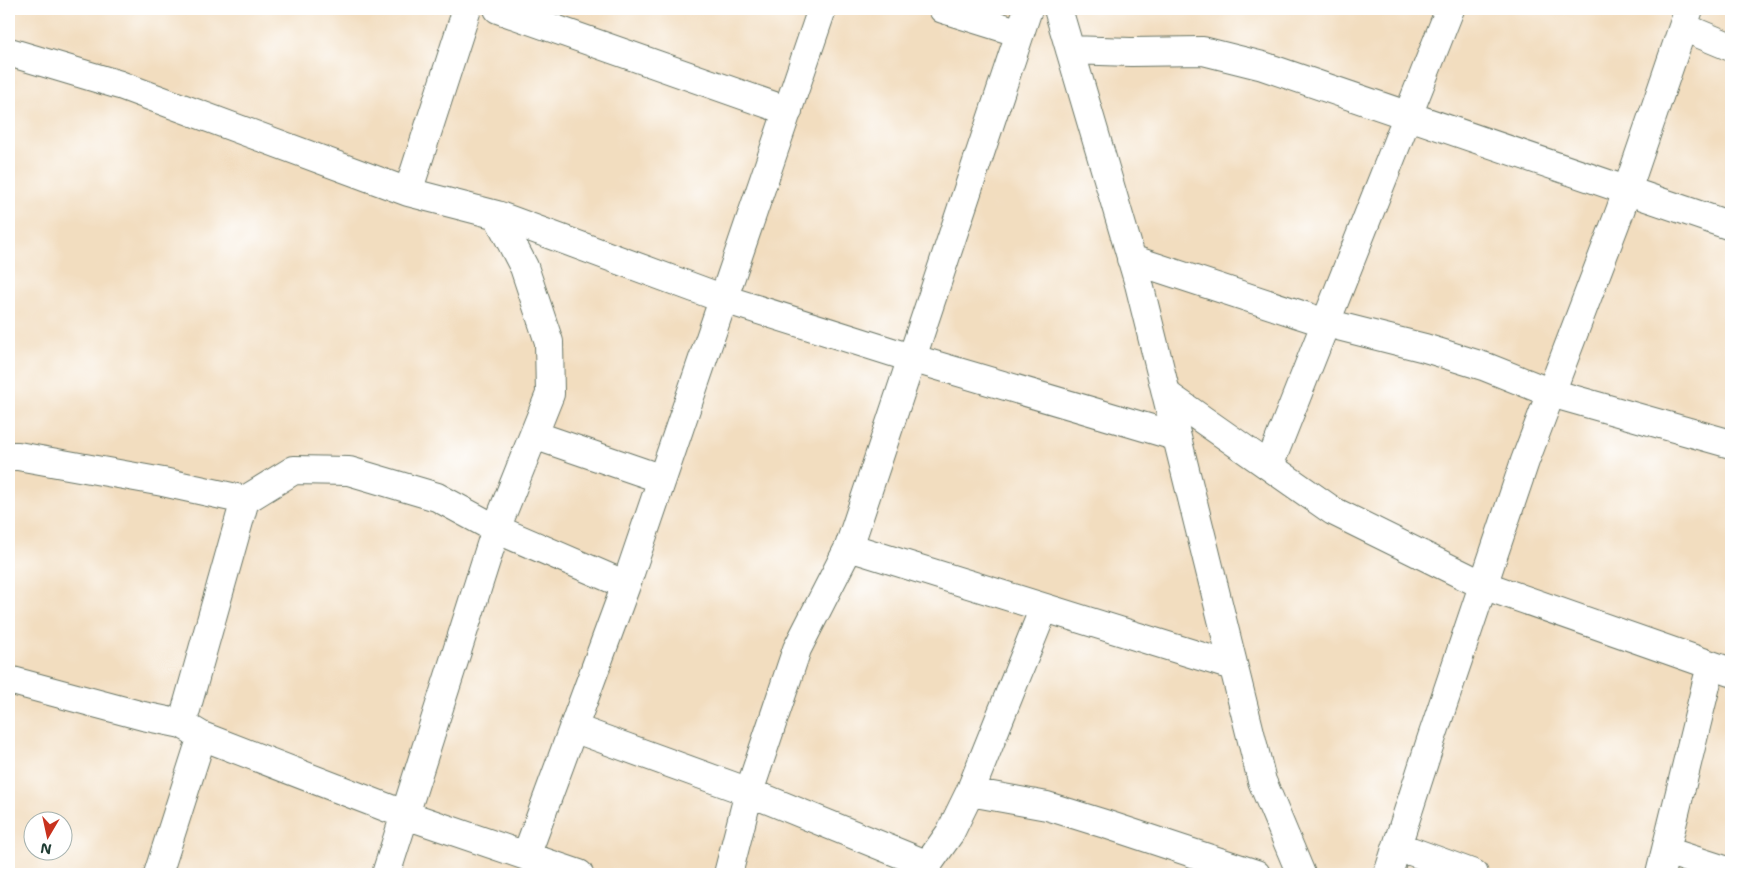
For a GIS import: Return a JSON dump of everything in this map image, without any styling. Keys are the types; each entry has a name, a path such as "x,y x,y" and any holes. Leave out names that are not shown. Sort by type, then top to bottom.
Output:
{"street":[{"path":"408,192 467,9"},
{"path":"498,9 788,111"},
{"path":"526,856 626,585 822,9"},
{"path":"728,874 749,792 797,648 849,548 1024,21 943,9"},
{"path":"1058,9 1131,259 1262,781 1301,874"},
{"path":"1269,466 1450,9"},
{"path":"1388,874 1525,460 1617,220 1686,18 1731,48"},
{"path":"1070,50 1131,52 1203,51 1262,66 1731,226"},
{"path":"9,52 120,85 408,192 498,215 724,299 911,358 1176,436"},
{"path":"386,874 496,529 550,394 550,342 524,267 498,215"},
{"path":"1131,259 1326,323 1425,348 1486,366 1550,393 1731,444"},
{"path":"1166,394 1333,511 1483,586 1721,669 1663,863 1731,872"},
{"path":"534,435 662,479"},
{"path":"9,456 163,482 245,500 294,470 349,471 437,496 496,529 626,585"},
{"path":"158,874 245,500"},
{"path":"849,548 1232,666"},
{"path":"573,728 749,792 925,869 950,833 970,792 1044,608"},
{"path":"9,680 192,730 406,815 579,874"},
{"path":"970,792 1047,806 1256,874"},
{"path":"1397,846 1474,874"}]}
